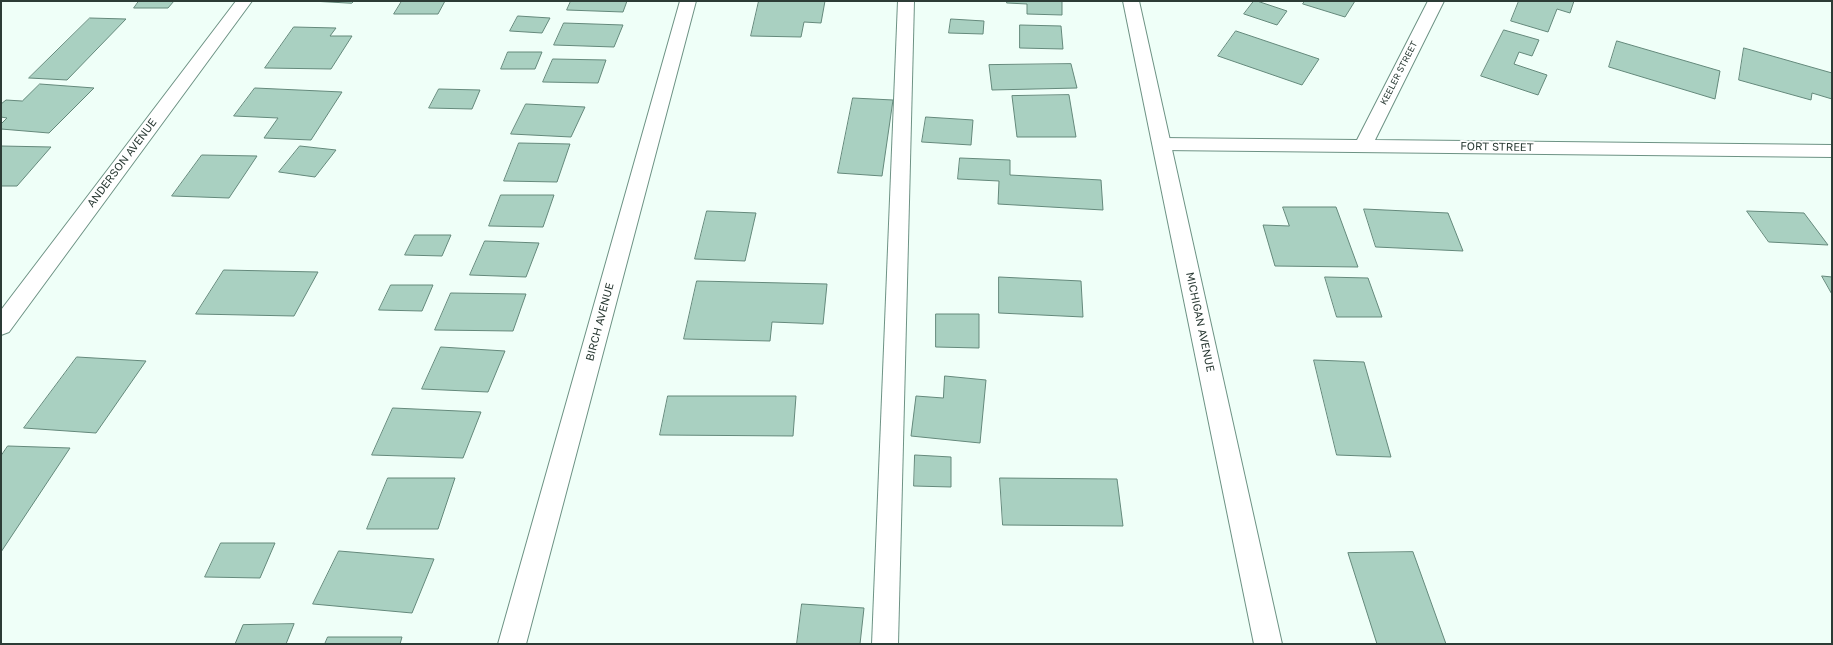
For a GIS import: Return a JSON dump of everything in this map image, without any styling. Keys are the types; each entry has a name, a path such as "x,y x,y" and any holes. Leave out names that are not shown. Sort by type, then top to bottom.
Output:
{"street":[{"name":"ANDERSON AVENUE","path":"1,326 244,1"},
{"name":"BIRCH AVENUE","path":"512,644 688,1"},
{"name":"MICHIGAN AVENUE","path":"1131,1 1268,644"},
{"name":"KEELER STREET","path":"1363,146 1436,1"},
{"name":"FORT STREET","path":"1162,144 1832,151"}],"lane":[{"path":"885,644 906,1"}],"building":[{"path":"139,1 174,1 168,8 134,8"},
{"path":"312,1 354,1 352,3"},
{"path":"402,1 445,1 438,14 394,14"},
{"path":"571,1 627,1 623,12 567,10"},
{"path":"759,1 825,1 821,23 804,22 801,37 751,36"},
{"path":"1007,1 1062,1 1062,15 1027,14 1027,4 1007,3"},
{"path":"1254,1 1287,11 1277,25 1244,14"},
{"path":"1305,1 1355,1 1345,17 1303,4"},
{"path":"1519,1 1574,1 1570,13 1557,9 1548,32 1511,21"},
{"path":"518,16 550,18 542,33 510,31"},
{"path":"90,18 126,19 67,80 29,78"},
{"path":"951,19 984,21 983,34 949,33"},
{"path":"564,23 623,25 614,47 554,45"},
{"path":"1020,25 1061,26 1063,49 1020,48"},
{"path":"294,27 336,28 330,36 352,36 331,69 265,68"},
{"path":"1504,30 1539,40 1532,56 1519,52 1514,64 1547,75 1538,95 1481,76"},
{"path":"1236,31 1319,59 1302,85 1218,56"},
{"path":"1617,41 1720,71 1715,99 1609,67"},
{"path":"1744,48 1832,73 1832,99 1812,93 1811,100 1739,80"},
{"path":"508,52 542,52 535,69 501,69"},
{"path":"553,59 606,60 598,83 543,82"},
{"path":"1071,64 1077,88 992,90 989,65"},
{"path":"40,84 94,88 49,133 1,129 1,124 7,118 1,117 1,104 6,100 22,101"},
{"path":"255,88 342,92 311,140 264,138 278,118 234,116"},
{"path":"439,89 480,90 472,109 429,108"},
{"path":"1069,95 1076,137 1017,137 1012,96"},
{"path":"853,98 893,100 882,176 838,173"},
{"path":"526,104 585,107 571,137 511,134"},
{"path":"926,117 973,120 971,145 922,142"},
{"path":"519,143 570,144 557,182 504,181"},
{"path":"1,146 51,147 17,186 1,186"},
{"path":"300,146 336,150 315,177 279,172"},
{"path":"202,155 257,156 229,198 172,196"},
{"path":"960,158 1010,160 1010,175 1101,180 1103,210 998,204 999,181 958,179"},
{"path":"501,195 554,195 543,227 489,226"},
{"path":"1283,207 1336,207 1358,267 1275,266 1263,225 1289,226"},
{"path":"1364,209 1448,213 1463,251 1376,247"},
{"path":"707,211 756,213 745,261 695,259"},
{"path":"1747,211 1804,213 1828,245 1769,242"},
{"path":"415,235 451,235 442,256 405,255"},
{"path":"485,241 539,243 526,277 470,275"},
{"path":"224,270 318,272 294,316 196,314"},
{"path":"1822,276 1832,277 1832,294"},
{"path":"999,277 1081,281 1083,317 999,313"},
{"path":"1325,277 1368,278 1382,317 1337,317"},
{"path":"697,281 827,284 823,324 772,322 770,341 684,339"},
{"path":"391,285 433,285 422,311 379,310"},
{"path":"451,293 526,294 513,331 435,330"},
{"path":"936,314 979,314 979,348 936,347"},
{"path":"441,347 505,351 488,392 422,389"},
{"path":"77,357 146,361 96,433 24,428"},
{"path":"1314,360 1364,362 1391,457 1337,455"},
{"path":"945,376 986,380 980,443 911,436 916,396 943,398"},
{"path":"668,396 796,396 793,436 660,435"},
{"path":"393,408 481,412 463,458 372,455"},
{"path":"8,446 70,448 1,552 1,456"},
{"path":"915,455 951,457 951,487 914,486"},
{"path":"388,478 455,478 438,529 367,529"},
{"path":"1000,478 1117,479 1123,526 1003,525"},
{"path":"221,543 275,543 260,578 205,577"},
{"path":"339,551 434,559 412,613 313,604"},
{"path":"1413,552 1446,644 1377,644 1348,553"},
{"path":"802,604 864,608 860,644 797,644"},
{"path":"294,624 286,644 235,644 243,625"},
{"path":"328,637 402,637 400,644 325,644"}]}
